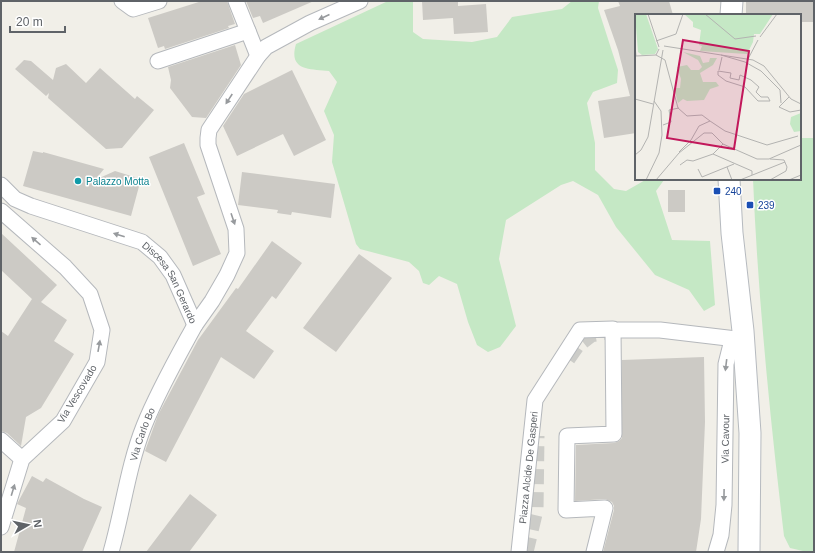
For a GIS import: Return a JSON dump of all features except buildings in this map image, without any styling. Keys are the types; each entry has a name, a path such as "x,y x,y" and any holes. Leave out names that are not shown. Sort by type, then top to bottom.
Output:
{"main road":[{"path":"731,14 732,1"},
{"path":"729,180 739,335 750,434 749,552"}],"street":[{"path":"122,1 133,9 159,1"},
{"path":"236,1 248,31 260,54"},
{"path":"242,1 260,54"},
{"name":"Discesa San Gerardo","path":"195,325 212,301 227,275 237,253 236,229 208,145 209,130 266,47 310,23 360,1"},
{"path":"158,61 248,31"},
{"name":"Discesa San Gerardo","path":"1,185 15,199 31,206 142,242 160,257 173,275 195,325"},
{"name":"Via Vescovado","path":"1,211 65,267 90,294 102,330 97,362 63,421 22,459"},
{"name":"Via Carlo Bo","path":"111,552 133,460 144,426 195,325"},
{"name":"Piazza Alcide De Gasperi","path":"519,552 535,400 580,330 613,329 614,434 567,436 566,510 605,508 594,552"},
{"path":"618,330 660,330 739,335"},
{"name":"Via Cavour","path":"716,552 721,535 724,505 726,364 731,344 739,335"},
{"path":"1,440 22,459 1,527"}],"green space":[{"path":"388,1 413,1 413,32 423,39 472,42 497,37 512,17 562,9 572,1 599,1 598,8 618,70 617,83 593,92 587,103 595,143 595,170 614,189 626,191 645,180 664,180 656,191 672,240 710,241 715,305 704,311 689,290 655,275 616,227 598,195 573,181 561,185 506,220 499,259 516,326 500,347 488,352 477,345 468,322 457,284 439,276 429,285 423,283 419,271 409,262 360,249 356,244 332,162 334,135 324,111 337,82 329,71 308,69 298,64 294,53 296,44"},
{"path":"801,138 814,138 814,551 803,551 790,548 784,536 765,358 753,180 801,180"}],"tunnel":[{"path":"568,359 577,346 591,335 607,332"},
{"path":"526,552 536,510 537,436"}],"place":[{"name":"Palazzo Motta","path":"78,181"},
{"name":"240","path":"717,191"},
{"name":"239","path":"750,205"}]}
